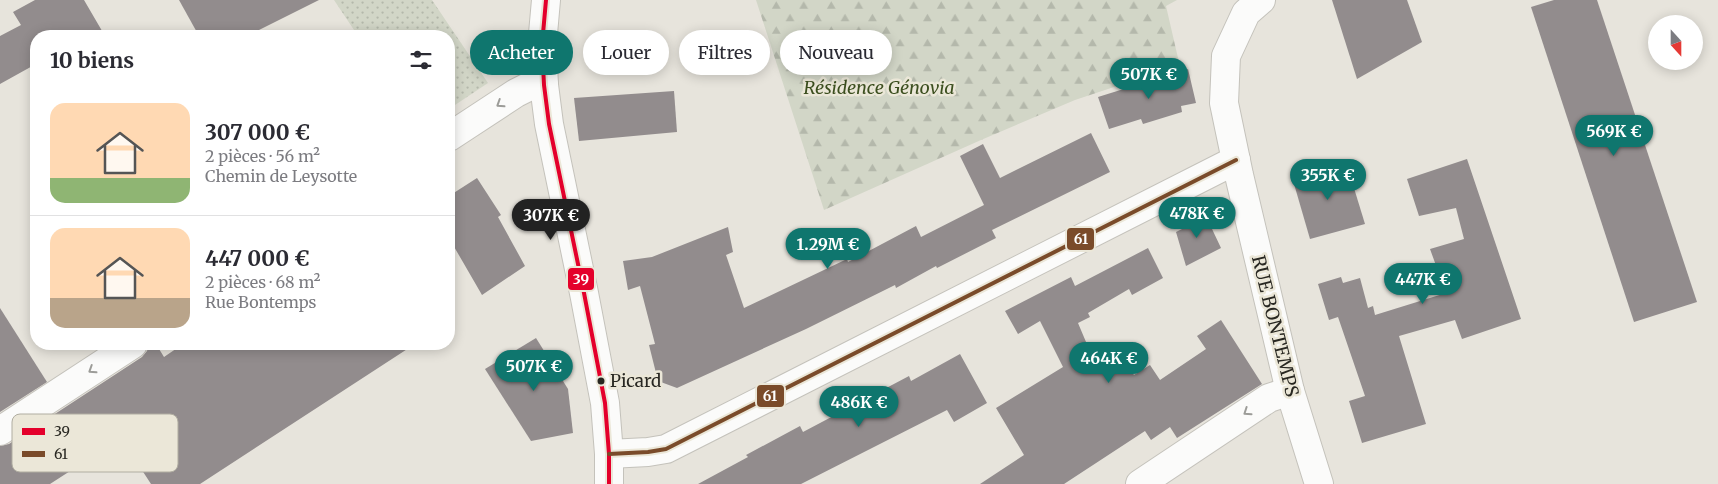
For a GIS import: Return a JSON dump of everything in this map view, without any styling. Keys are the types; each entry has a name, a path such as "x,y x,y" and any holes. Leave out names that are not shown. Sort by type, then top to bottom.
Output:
{"street":[{"path":"546,0 542,45 544,85 549,124 605,403 610,454 608,484"},
{"name":"RUE BONTEMPS","path":"1261,0 1246,13 1226,56 1224,104 1290,391 1319,484"},
{"path":"455,133 516,93 528,87 544,85"},
{"path":"610,454 666,449 1236,160"},
{"path":"26,414 124,350"},
{"path":"1140,484 1269,398 1290,391"},
{"path":"0,431 12,423"}],"green space":[{"path":"334,0 432,0 452,30 354,30"},
{"name":"Résidence Génovia","path":"756,0 1177,0 1166,6 1181,71 1114,87 1075,100 824,210 780,75 892,75 892,30 780,30 780,74 770,43 770,30 766,30"},
{"path":"455,34 470,56 470,75 483,75 488,83 455,105"}],"building":[{"path":"35,0 84,0 102,30 30,30 30,67 0,84 0,36 21,25 13,12"},
{"path":"179,0 319,0 259,30 196,30"},
{"path":"1332,0 1407,0 1422,42 1357,79"},
{"path":"1554,0 1597,0 1697,302 1634,322 1531,7"},
{"path":"1188,69 1196,103 1181,106 1182,112 1143,124 1141,119 1109,129 1098,97"},
{"path":"674,91 677,132 579,141 574,98"},
{"path":"1091,133 1110,172 992,230 996,238 937,268 936,266 896,288 895,285 806,329 677,388 658,381 649,345 655,344 640,286 628,290 623,261 652,257 728,227 733,252 726,255 744,308 847,259 848,262 916,226 921,237 984,205 960,156 983,144 1000,178"},
{"path":"1467,159 1521,319 1462,339 1455,320 1399,336 1426,424 1362,443 1349,401 1365,396 1338,317 1329,320 1318,284 1341,277 1343,283 1360,278 1368,308 1373,306 1375,315 1446,293 1430,249 1464,239 1456,208 1419,216 1407,179"},
{"path":"1346,162 1365,224 1310,239 1292,177"},
{"path":"477,178 501,215 498,217 525,266 482,295 455,248 455,192"},
{"path":"1204,212 1221,248 1186,266 1176,232 1184,228 1182,222"},
{"path":"1148,248 1163,278 1132,295 1129,289 1088,313 1090,317 1078,323 1097,368 1120,355 1134,375 1150,365 1160,380 1206,349 1197,336 1221,320 1262,384 1177,438 1170,427 1151,440 1145,431 1064,484 980,484 1024,455 996,408 1063,367 1040,321 1018,334 1005,311 1071,277 1075,286"},
{"path":"0,308 47,382 0,412"},
{"path":"536,338 568,389 573,433 531,441 485,369"},
{"path":"160,350 164,357 174,350 406,350 200,484 151,484 143,472 178,472 178,414 55,414 142,357 147,351"},
{"path":"960,354 987,403 954,422 947,410 801,484 698,484 800,426 803,432 909,376 911,381"},
{"path":"12,442 12,472 69,472 50,484 0,484 0,446"}],"transit line":[{"name":"39","path":"546,0 542,45 544,85 549,124 605,403 609,484"},
{"name":"61","path":"609,454 666,449 1236,160"}],"place":[{"name":"Picard","path":"601,381"}]}
